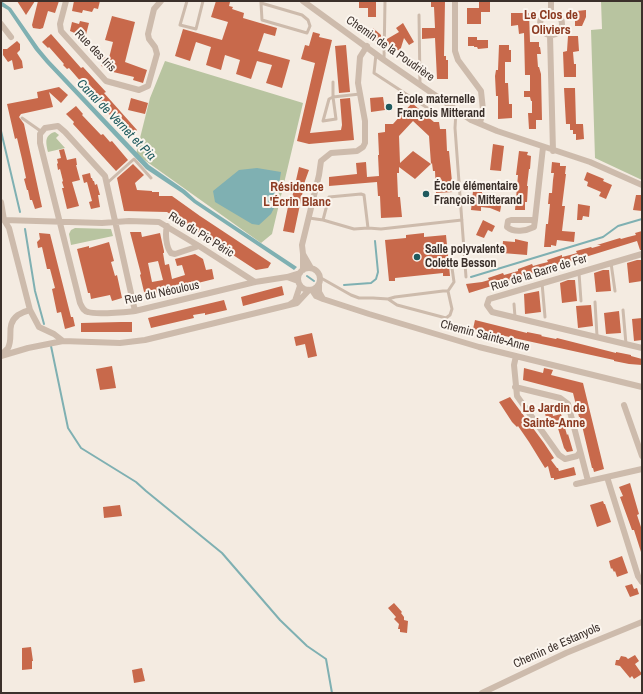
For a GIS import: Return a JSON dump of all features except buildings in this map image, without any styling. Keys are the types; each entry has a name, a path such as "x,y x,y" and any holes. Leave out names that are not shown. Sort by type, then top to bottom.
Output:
{"street":[{"name":"Rue des Iris","path":"66,1 60,24 61,31 106,81 138,90 144,89 148,86 156,59 157,54 155,47 148,34 154,9 161,1"},
{"name":"Chemin de la Poudrière","path":"303,1 367,46 384,60 472,120 497,132 590,162 642,185"},
{"path":"455,1 455,51 458,60 481,91 483,110 480,123"},
{"path":"551,1 551,12"},
{"path":"551,12 558,14 562,24 560,30 550,35 541,29 540,22 544,15 551,12"},
{"path":"1,24 11,37"},
{"path":"550,35 553,150"},
{"path":"289,305 295,301 299,284 303,254 302,245 321,161 331,153 357,151 363,147 365,143 365,121 358,82 360,56 367,46"},
{"path":"59,222 40,143 40,134 45,128 58,126 105,176 135,311"},
{"path":"535,220 543,148"},
{"path":"1,202 2,219 9,228 30,310 39,327 54,334 63,341"},
{"name":"Rue du Pic Péric","path":"2,219 102,223 129,221 158,222 200,246 255,282"},
{"name":"Rue du Néoulous","path":"59,222 80,303 83,309 88,312 119,313 135,311 255,282 287,277 301,272"},
{"path":"167,226 165,232 168,250 170,253 175,254 200,246"},
{"path":"303,254 321,278 319,292 324,299"},
{"name":"Rue de la Barre de Fer","path":"642,254 489,299 487,305 492,312 642,348"},
{"path":"301,272 312,268"},
{"path":"238,286 245,276"},
{"name":"Rue du Néoulous","path":"287,277 299,284"},
{"path":"299,284 304,289 311,290"},
{"path":"1,355 63,341 120,343 146,340 297,303 319,285"},
{"name":"Chemin Sainte-Anne","path":"311,290 316,296 324,299 480,347 642,387"},
{"path":"1,355 8,348 11,323 18,315 30,310"},
{"path":"516,356 514,365 517,396 559,455 565,459 577,456 580,452"},
{"path":"515,387 560,398 568,404 588,481"},
{"path":"624,405 642,456"},
{"path":"576,484 642,469"},
{"path":"607,477 638,576 642,582"},
{"name":"Chemin de Estanyols","path":"482,693 566,653 642,622"}],"lane":[{"path":"187,1 180,25 196,29 203,1"},
{"path":"384,60 385,1"},
{"path":"261,2 302,15 308,20 310,26 307,33 262,20 261,2"},
{"path":"419,15 420,84"},
{"path":"376,54 374,72 432,111"},
{"path":"333,82 333,97 336,119 323,121 329,99 333,97 360,94"},
{"path":"457,109 455,128 466,277"},
{"path":"22,118 42,132"},
{"path":"106,184 134,159 151,178"},
{"path":"323,220 329,197 361,194 364,195 368,228"},
{"path":"308,218 323,220 354,229 381,229 462,220"},
{"path":"321,278 351,295 360,298 388,300 397,305 446,318 450,315 452,309 448,291 454,282 453,265 465,263"},
{"path":"611,263 615,291"},
{"path":"579,272 581,301"},
{"path":"542,283 545,317"},
{"path":"388,300 395,297 448,291"},
{"path":"595,302 597,338"},
{"path":"514,304 515,317"},
{"path":"623,310 626,344"}],"green space":[{"path":"601,1 642,1 642,180 595,158 591,30 602,29"},
{"path":"165,61 303,103 272,234 261,243 136,154 150,98"},
{"path":"55,132 59,135 56,138 65,148 48,152 46,143 47,137 51,133"},
{"path":"75,228 111,229 113,236 71,245 69,234 71,230"}],"water":[{"name":"Canal de Vernet et Pia","path":"1,1 11,8 49,60 149,165 185,190 196,200 297,267 294,270 146,169 46,63 35,50 8,10 1,6"},
{"path":"257,168 281,172 276,204 271,214 259,225 252,224 215,202 213,191 239,170"}],"waterway":[{"path":"1,131 20,212"},
{"path":"471,277 603,237 618,226 642,219"},
{"path":"25,229 35,291 44,324"},
{"path":"344,285 371,283 376,279 378,272 375,241"},
{"path":"307,276 314,281"},
{"path":"51,346 68,428 81,448 136,482 222,553 280,620 307,646 326,659 332,693"}],"place":[{"name":"École maternelle François Mitterand","path":"389,107"},
{"name":"École élémentaire François Mitterand","path":"426,194"},
{"name":"Salle polyvalente Colette Besson","path":"417,257"}],"district":[{"name":"Le Clos de Oliviers","path":"551,24"},
{"name":"Résidence L'Écrin Blanc","path":"297,196"},
{"name":"Le Jardin de Sainte-Anne","path":"554,416"}]}
